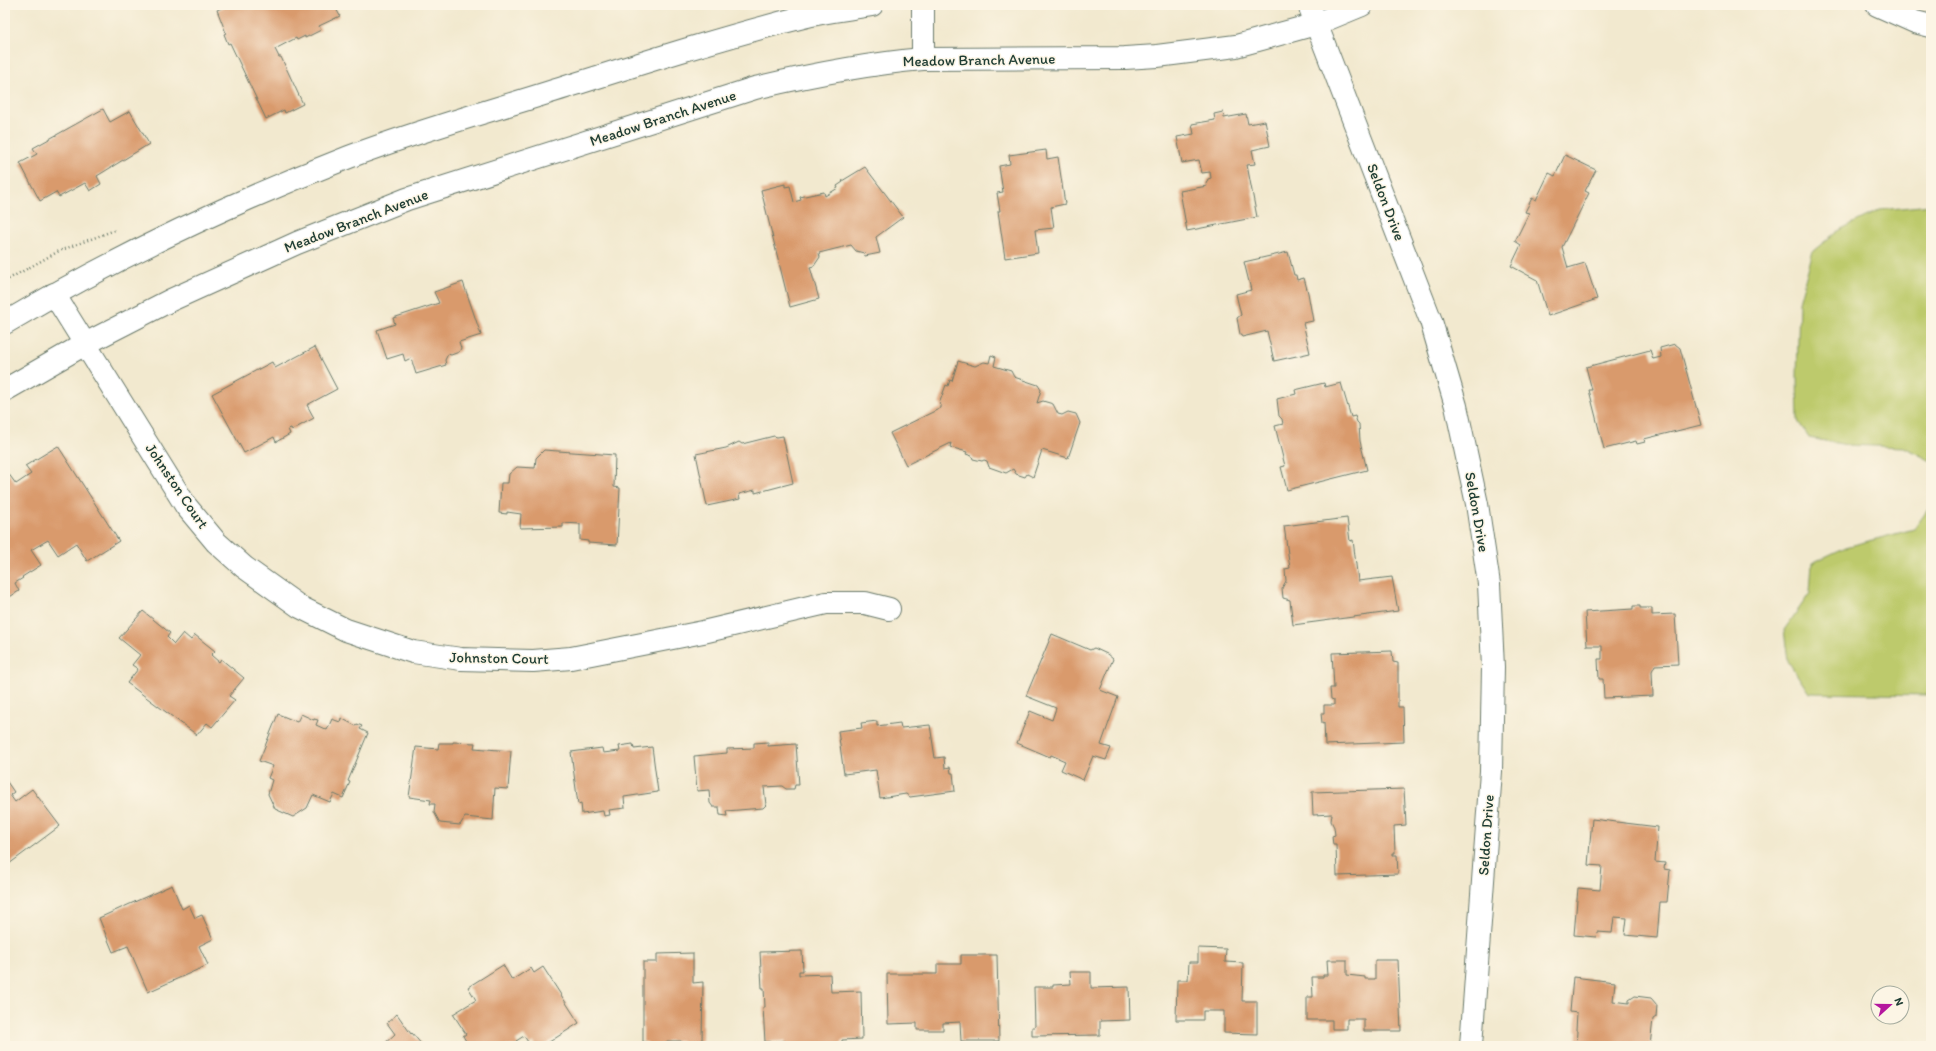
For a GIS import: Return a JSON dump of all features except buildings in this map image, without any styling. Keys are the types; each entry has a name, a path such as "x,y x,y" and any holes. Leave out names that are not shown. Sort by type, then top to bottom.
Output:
{"main road":[{"path":"5,323 54,294 140,249 246,200 350,157 421,132 703,44 806,16 872,5"},
{"path":"922,59 923,5"},
{"name":"Meadow Branch Avenue","path":"5,390 85,344 171,300 290,246 407,199 755,88 793,79 891,62 922,59 1125,58 1157,56 1236,46 1313,14 1362,5"},
{"path":"1877,5 1915,22 1931,26"},
{"name":"Seldon Drive","path":"1313,14 1431,321 1456,406 1478,512 1489,584 1493,667 1491,771 1471,1046"},
{"name":"Johnston Court","path":"54,294 186,506 216,542 244,567 300,608 346,630 413,652 461,659 533,661 571,658 695,634 826,603 865,603 889,609"}],"green space":[{"path":"1931,205 1931,461 1904,447 1847,445 1809,438 1798,421 1797,377 1799,302 1813,251 1839,230 1880,210"},
{"path":"1931,505 1931,695 1809,693 1788,661 1784,630 1810,593 1812,563 1846,547 1914,529"}]}
